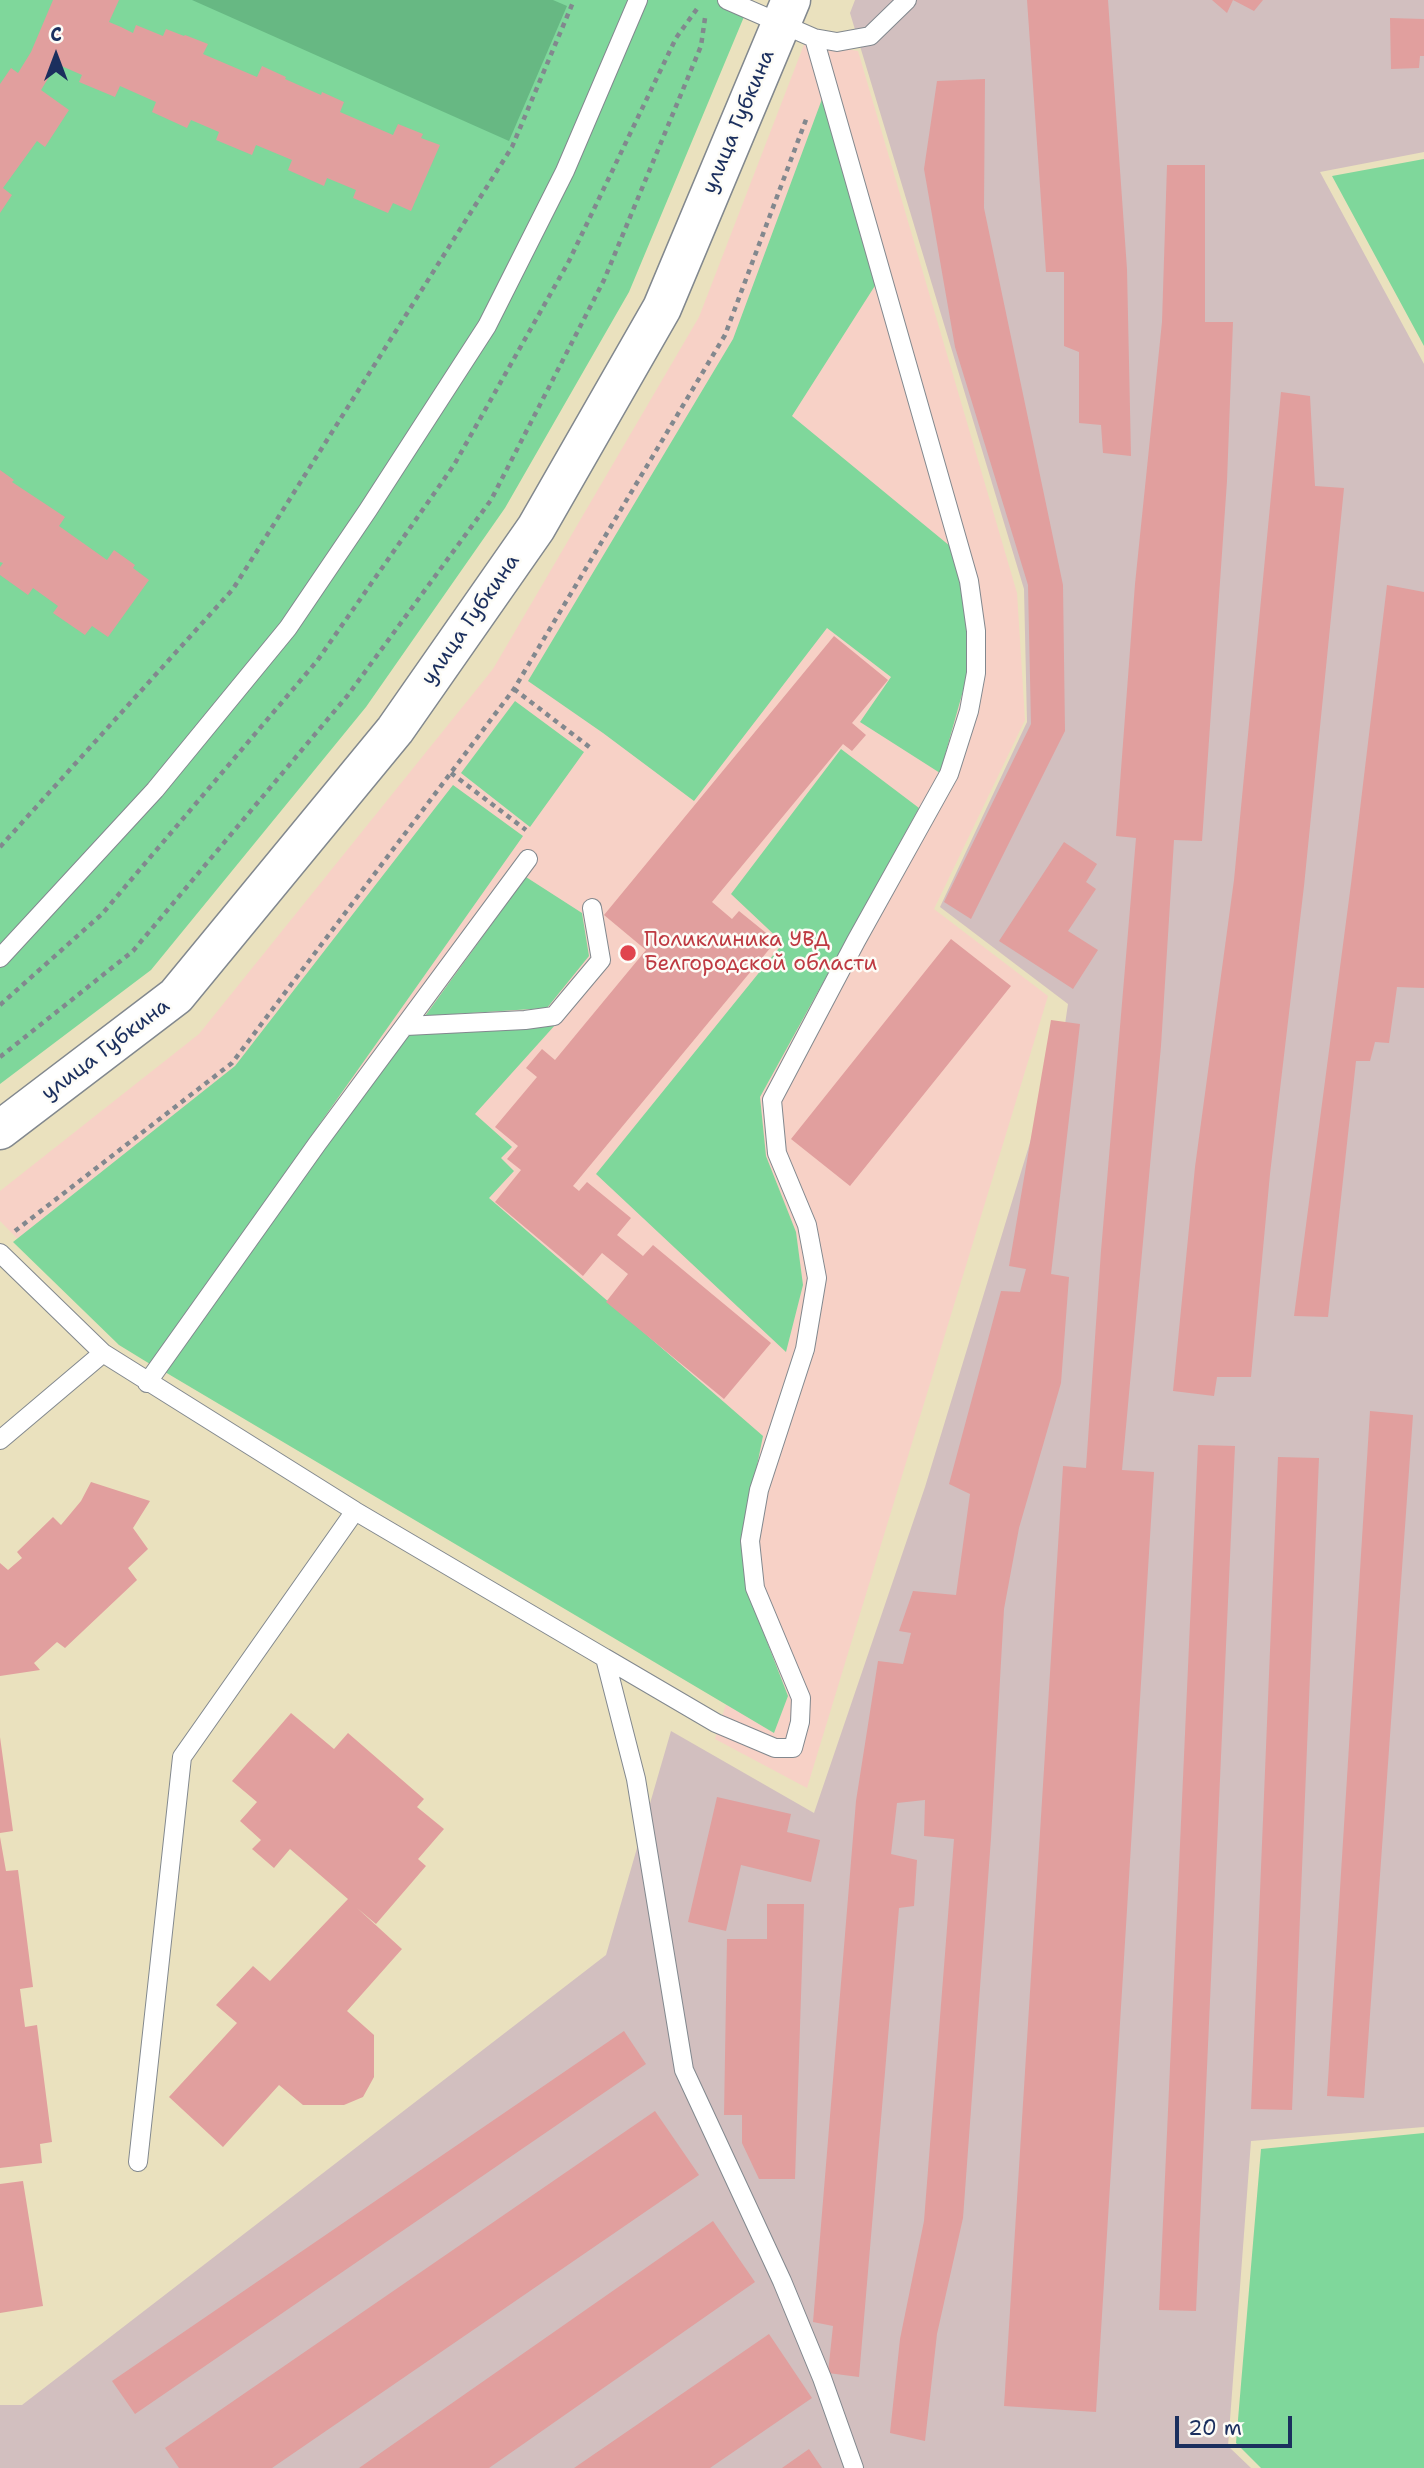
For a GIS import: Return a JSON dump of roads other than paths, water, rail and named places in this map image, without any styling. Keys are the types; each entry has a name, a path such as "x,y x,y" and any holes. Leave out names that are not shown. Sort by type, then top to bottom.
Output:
{"main road":[{"name":"улица Губкина","path":"0,1130 176,996 395,730 536,528 662,308 795,21"}],"lane":[{"path":"0,958 155,790 288,628 368,510 487,326 565,171 638,0"},
{"path":"727,0 795,21 837,42 870,36 907,0"},
{"path":"0,1252 103,1353 147,1383 355,1511 716,1723 775,1748 793,1748 800,1722 801,1698 755,1588 750,1541 759,1490 805,1349 817,1278 807,1224 777,1153 772,1100 949,774 969,711 976,673 976,631 966,570 795,21"},
{"path":"147,1383 317,1144 528,859"},
{"path":"406,1026 554,1016 601,960 592,908"},
{"path":"0,1440 103,1353"},
{"path":"138,2162 182,1757 355,1511"},
{"path":"605,1658 636,1779 684,2070 782,2281 822,2378 854,2468"}],"place":[{"name":"Поликлиника УВД Белгородской области","path":"628,953"}]}
